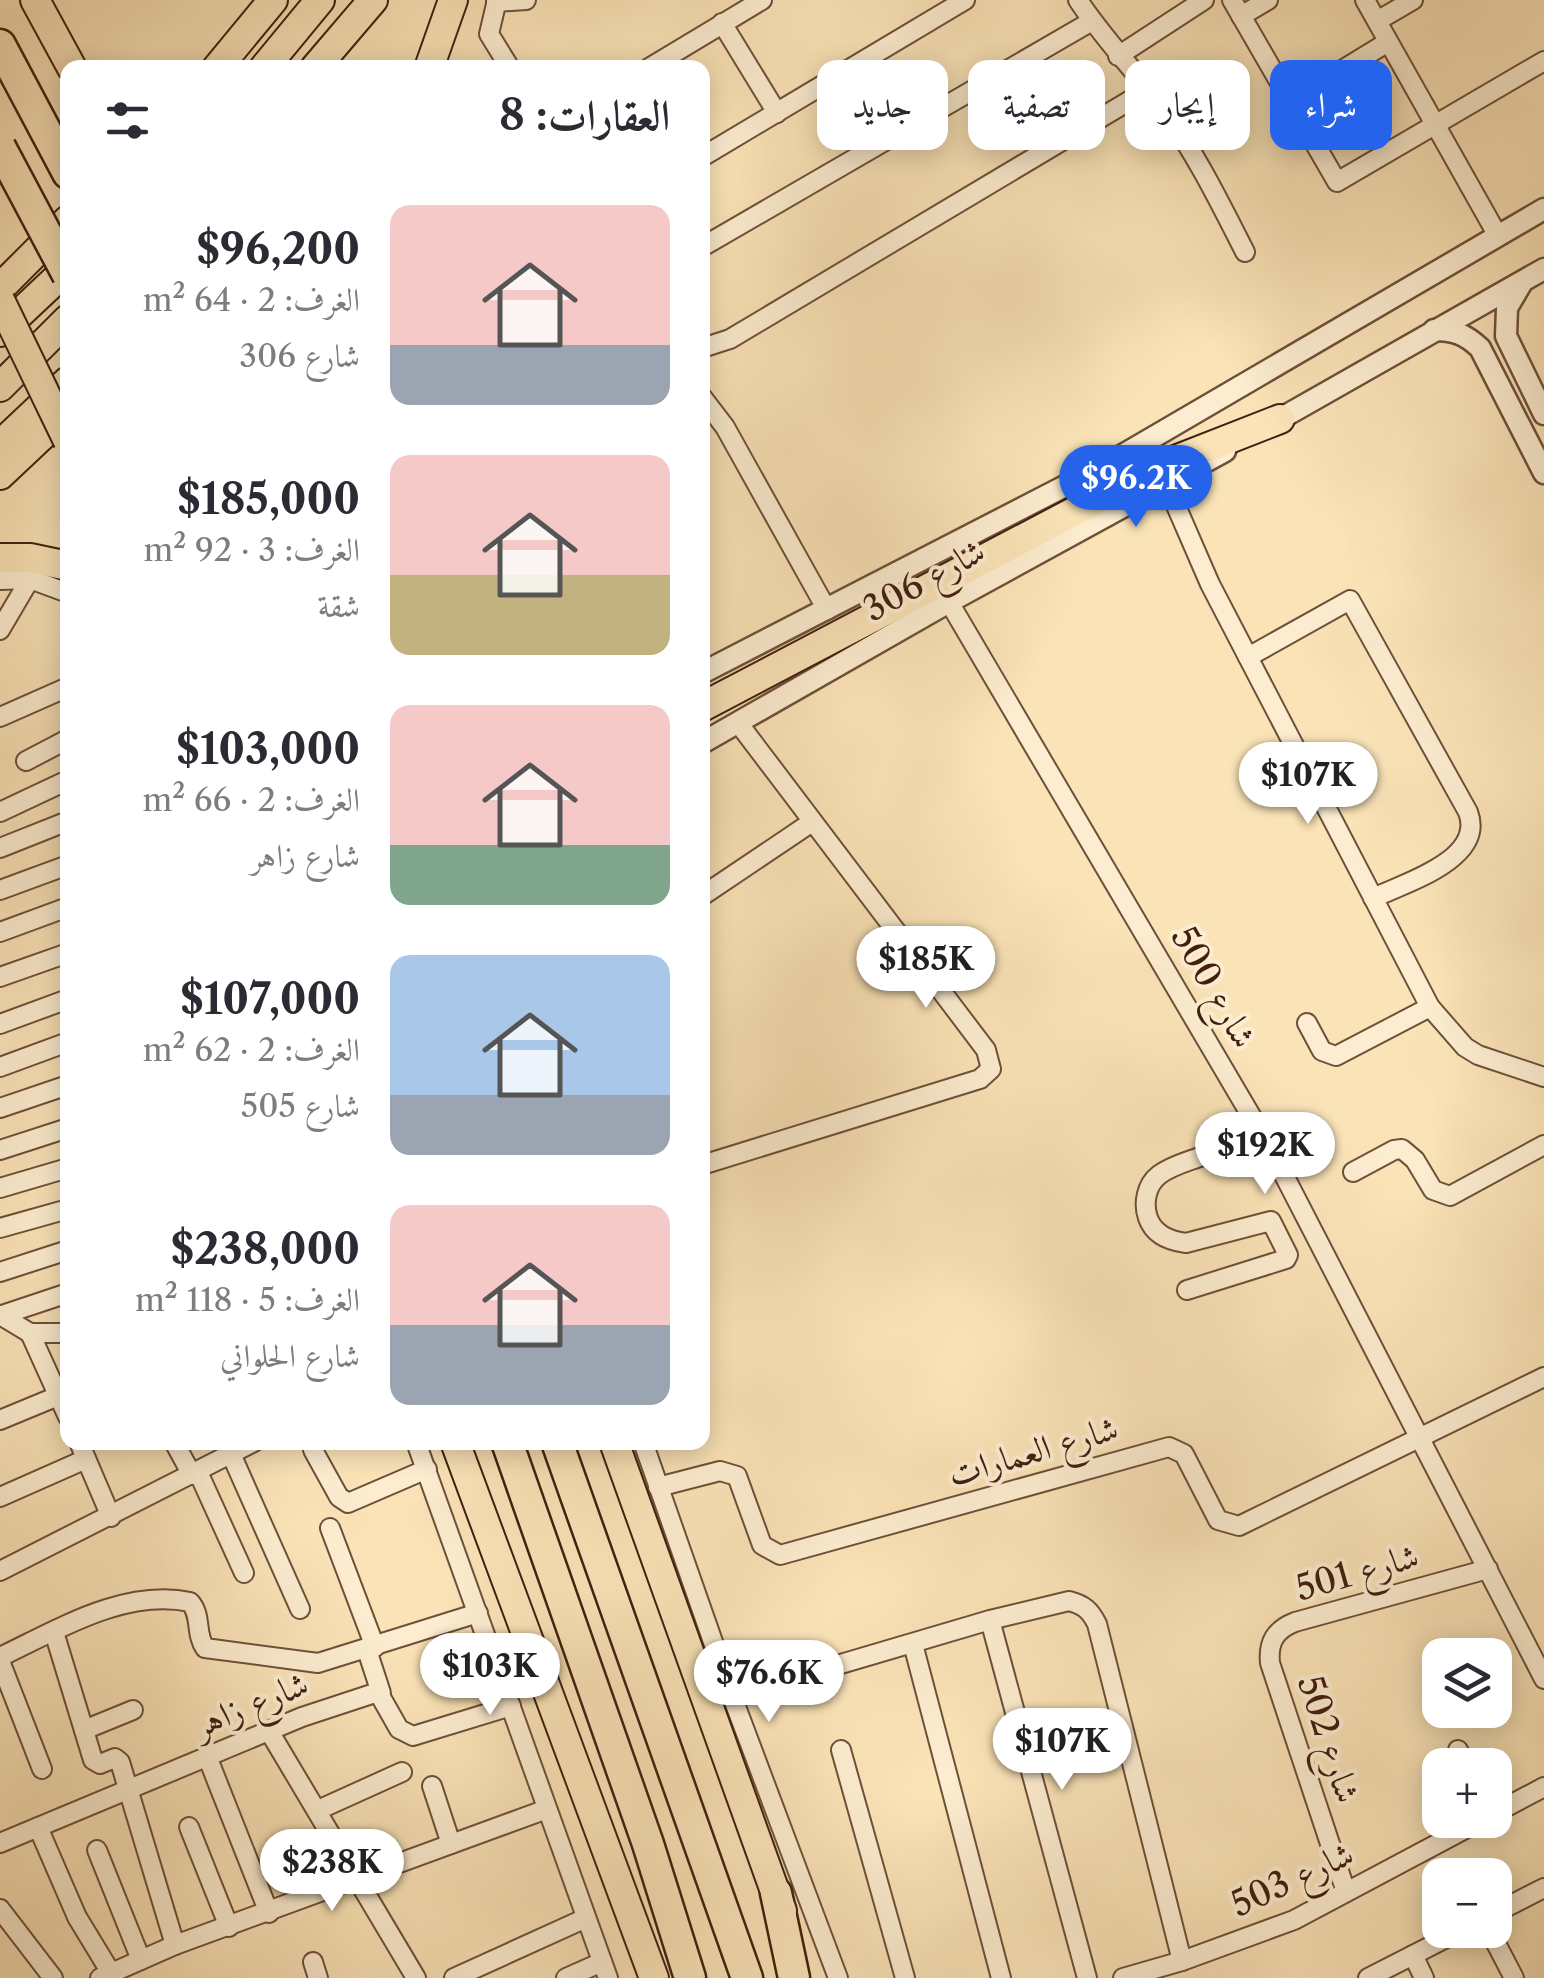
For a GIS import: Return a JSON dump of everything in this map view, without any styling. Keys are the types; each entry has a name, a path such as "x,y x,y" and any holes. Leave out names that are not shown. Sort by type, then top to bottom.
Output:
{"highway":[{"path":"35,0 68,60"},
{"path":"224,60 274,0"},
{"path":"271,60 320,0"},
{"path":"325,60 372,0"},
{"path":"432,60 453,0"},
{"path":"0,45 60,158"},
{"path":"0,146 60,256"},
{"path":"0,288 60,228"},
{"path":"0,332 60,278"},
{"path":"0,300 60,424"},
{"path":"0,387 60,327"},
{"path":"0,445 60,389"},
{"path":"710,703 1165,464 1280,418"},
{"path":"0,475 60,419"},
{"path":"0,558 30,558 60,564"},
{"path":"458,1450 654,1978"},
{"path":"511,1450 648,1844 690,1978"},
{"path":"560,1450 746,1978"},
{"path":"617,1450 807,1978"},
{"path":"776,1893 794,1978"}],"street":[{"path":"505,60 489,34 497,1 526,0"},
{"path":"864,60 965,0"},
{"path":"1078,0 1125,63"},
{"path":"1118,56 1204,0"},
{"path":"1268,0 1236,8 1270,67"},
{"path":"1364,0 1498,236"},
{"path":"1377,21 1413,0"},
{"path":"661,60 751,3"},
{"path":"948,104 1092,21"},
{"path":"722,23 777,113"},
{"path":"1359,60 1388,42"},
{"path":"1318,150 1337,182 1544,61"},
{"path":"710,152 817,88"},
{"path":"710,345 730,339 1125,103"},
{"path":"710,242 867,150"},
{"path":"1190,150 1245,252"},
{"name":"شارع 306","path":"710,669 1104,466 1544,210"},
{"name":"شارع 306","path":"710,739 948,602 1167,485 1544,269"},
{"path":"1523,281 1507,308 1506,336 1544,414"},
{"path":"1432,330 1452,330 1480,348 1544,474"},
{"path":"710,407 725,427 827,610"},
{"path":"1167,485 1210,584 1430,1008 1454,1038 1478,1055 1544,1077"},
{"path":"0,580 30,579 60,591"},
{"path":"0,630 30,579"},
{"path":"1248,657 1350,600 1468,812 1468,841 1453,859 1373,898"},
{"name":"شارع 500","path":"948,602 1264,1138 1544,1679"},
{"path":"0,717 60,691"},
{"path":"710,1163 980,1079 991,1069 986,1050 739,724"},
{"path":"26,760 60,743"},
{"path":"0,812 60,784"},
{"path":"710,891 812,822"},
{"path":"0,848 60,824"},
{"path":"0,890 60,869"},
{"path":"0,932 60,911"},
{"path":"0,977 60,956"},
{"path":"0,1024 60,1001"},
{"path":"1307,1024 1322,1052 1336,1056 1430,1008"},
{"path":"0,1067 60,1045"},
{"path":"0,1108 60,1088"},
{"path":"0,1150 60,1131"},
{"path":"1187,1290 1286,1259 1288,1255 1269,1220 1186,1243 1174,1242 1153,1228 1145,1204 1147,1192 1162,1172 1264,1138"},
{"path":"1352,1172 1402,1149 1415,1160 1433,1190 1450,1196 1544,1145"},
{"path":"0,1188 60,1170"},
{"path":"0,1228 60,1211"},
{"path":"0,1272 60,1253"},
{"path":"1,1315 60,1296"},
{"path":"1,1315 30,1332 60,1333"},
{"path":"30,1332 60,1400"},
{"path":"1422,1439 1544,1377"},
{"path":"0,1420 58,1396"},
{"name":"شارع العمارات","path":"658,1487 720,1471 730,1472 743,1484 762,1545 780,1555 1169,1447 1184,1454 1214,1515 1239,1526 1422,1439"},
{"path":"179,1450 244,1572"},
{"path":"313,1450 339,1497 348,1503 426,1469"},
{"path":"419,1450 605,1970 566,1978"},
{"path":"646,1450 732,1696 838,1978"},
{"path":"0,1497 82,1451 112,1517"},
{"path":"0,1571 195,1474 221,1452 300,1609"},
{"path":"330,1528 371,1648 381,1693 399,1729 413,1736 511,1706"},
{"name":"شارع 501","path":"1270,1663 1273,1637 1282,1627 1488,1569"},
{"path":"42,1769 8,1702 0,1659 110,1607 184,1600 197,1612 201,1644 212,1651 306,1663 330,1661 478,1612"},
{"path":"732,1696 990,1620 1069,1601 1090,1610 1182,1961"},
{"path":"990,1620 1087,1978"},
{"path":"54,1632 93,1760 100,1764 118,1759 175,1945"},
{"path":"913,1644 1001,1978"},
{"name":"شارع 502","path":"1270,1663 1346,1892"},
{"name":"شارع زاهر","path":"0,1843 269,1731 381,1693"},
{"path":"84,1730 133,1710"},
{"path":"269,1731 416,1978"},
{"path":"841,1750 905,1978"},
{"path":"207,1756 268,1912"},
{"path":"318,1810 402,1772"},
{"path":"432,1786 452,1844"},
{"path":"1512,1804 1544,1787"},
{"path":"38,1827 105,1975 137,1967 175,1945 547,1808"},
{"path":"190,1827 229,1927"},
{"name":"شارع 503","path":"1123,1978 1294,1920 1448,1838"},
{"path":"97,1850 137,1967"},
{"path":"1512,1904 1544,1888"},
{"path":"0,1908 54,1978"},
{"path":"454,1978 586,1918"},
{"path":"1368,1978 1427,1948"},
{"path":"1498,1948 1514,1978"},
{"path":"1413,1955 1424,1978"}]}
